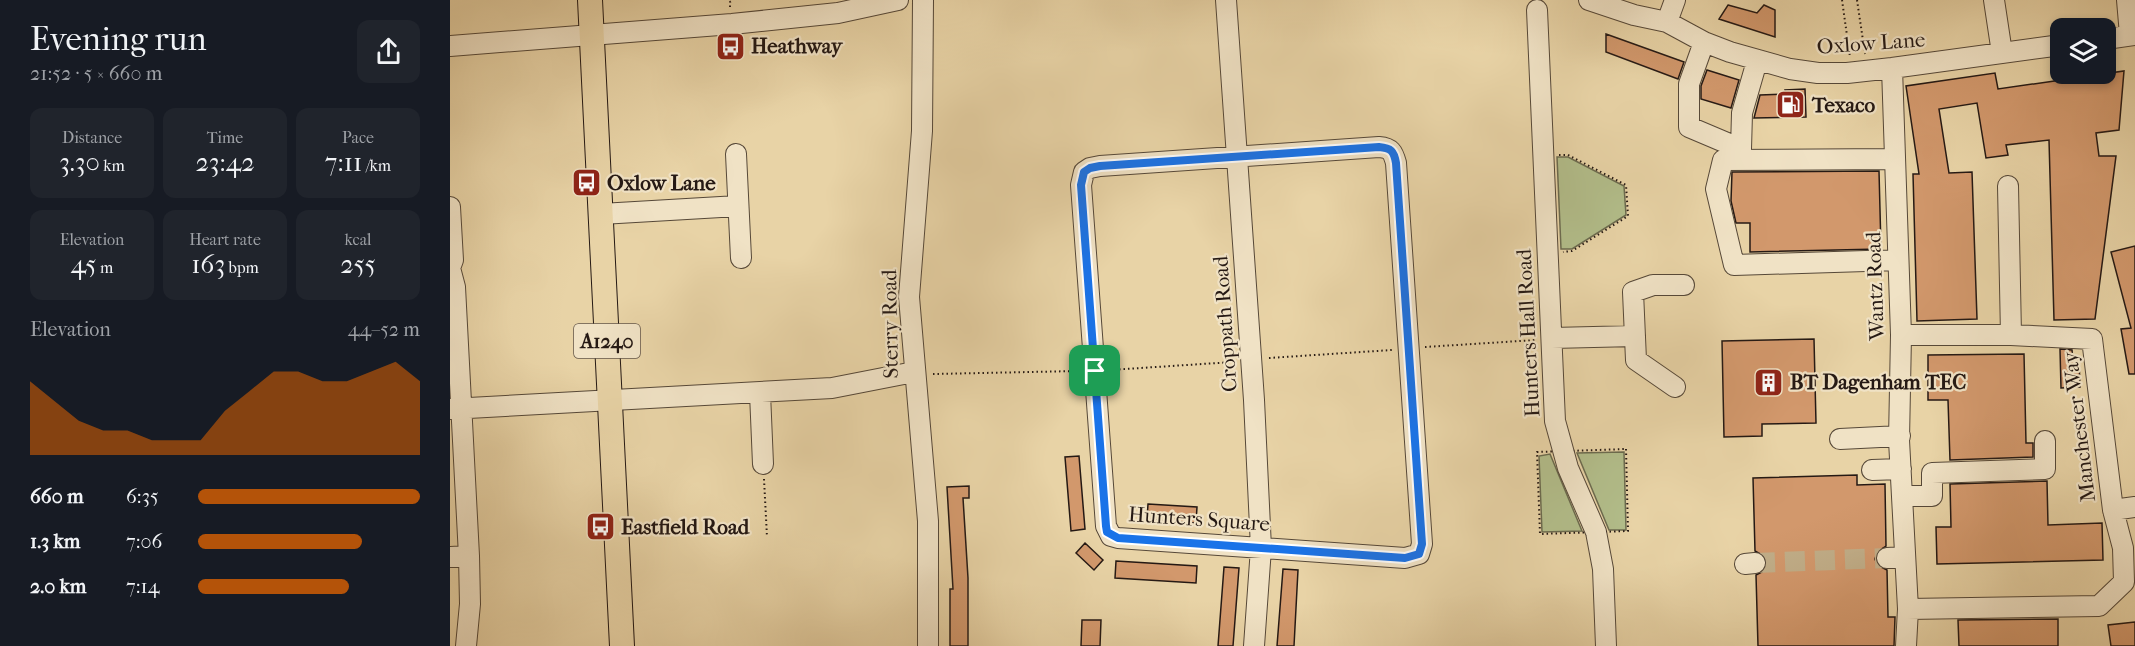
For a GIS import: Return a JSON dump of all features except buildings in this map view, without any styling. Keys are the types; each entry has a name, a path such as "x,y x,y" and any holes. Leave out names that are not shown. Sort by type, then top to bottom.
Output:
{"main road":[{"name":"A1240","path":"590,0 622,646"}],"street":[{"path":"450,46 591,36 838,13 898,0"},
{"name":"Sterry Road","path":"923,0 922,130 909,297 928,521 928,646"},
{"name":"Croppath Road","path":"1226,0 1251,360 1260,548 1254,646"},
{"name":"Oxlow Lane","path":"1589,0 1634,15 1667,22 1704,42 1757,61 1818,73 1892,68 2050,46"},
{"path":"1667,22 1675,0"},
{"path":"1994,0 2002,52"},
{"path":"2116,38 2133,35 2127,0"},
{"name":"Hunters Hall Road","path":"1537,10 1556,421 1568,468 1596,532 1603,569 1606,646"},
{"path":"1704,42 1689,84 1689,128 1741,155"},
{"path":"1741,155 1742,113 1757,61"},
{"name":"Wantz Road","path":"1892,68 1901,335 1902,496 1896,558 1908,609 1906,646"},
{"name":"Hunters Square","path":"1389,148 1394,153 1409,348 1422,544 1419,554 1405,558 1118,538 1107,532 1081,185 1084,172 1100,166 1389,148"},
{"path":"736,154 741,258"},
{"path":"1894,159 1741,155 1723,160 1716,189 1734,265 1898,260"},
{"path":"2008,186 2011,335"},
{"path":"601,214 738,206"},
{"path":"450,207 453,260 450,268 455,287 460,556 470,604 466,646"},
{"path":"1675,387 1636,360 1633,292 1653,285 1684,285"},
{"name":"Manchester Way","path":"1901,335 2011,335 2092,339 2113,510 2123,548 2124,582 2099,606 1908,609"},
{"path":"1552,338 1635,336"},
{"path":"456,409 832,388 914,373"},
{"path":"760,393 763,464"},
{"path":"1840,439 1900,436"},
{"path":"1902,496 1932,496 1932,473 2045,469 2045,441"},
{"path":"1872,470 1901,469"},
{"path":"2113,510 2135,507"}],"path":[{"path":"1842,0 1860,71"},
{"path":"1857,0 1860,71"},
{"path":"1544,156 1568,155 1626,185 1628,216 1572,251 1548,252"},
{"path":"914,373 1095,371 1552,338"},
{"path":"763,464 767,537"}],"green space":[{"path":"1557,157 1568,157 1624,186 1626,215 1572,249 1561,249"},
{"path":"1624,452 1626,530 1609,530 1577,453"},
{"path":"1550,454 1582,531 1542,532 1539,456"}],"tunnel":[{"path":"1755,563 1887,558"}],"place":[{"name":"Heathway","path":"730,46"},
{"name":"Texaco","path":"1791,105"},
{"name":"Oxlow Lane","path":"586,183"},
{"name":"BT Dagenham TEC","path":"1769,382"},
{"name":"Eastfield Road","path":"600,527"}],"route":[{"path":"1389,148 1394,153 1396,163 1421,551 1414,557 1405,558 1111,536 1106,526 1095,371 1081,185 1084,172 1100,166 1389,148"}]}
